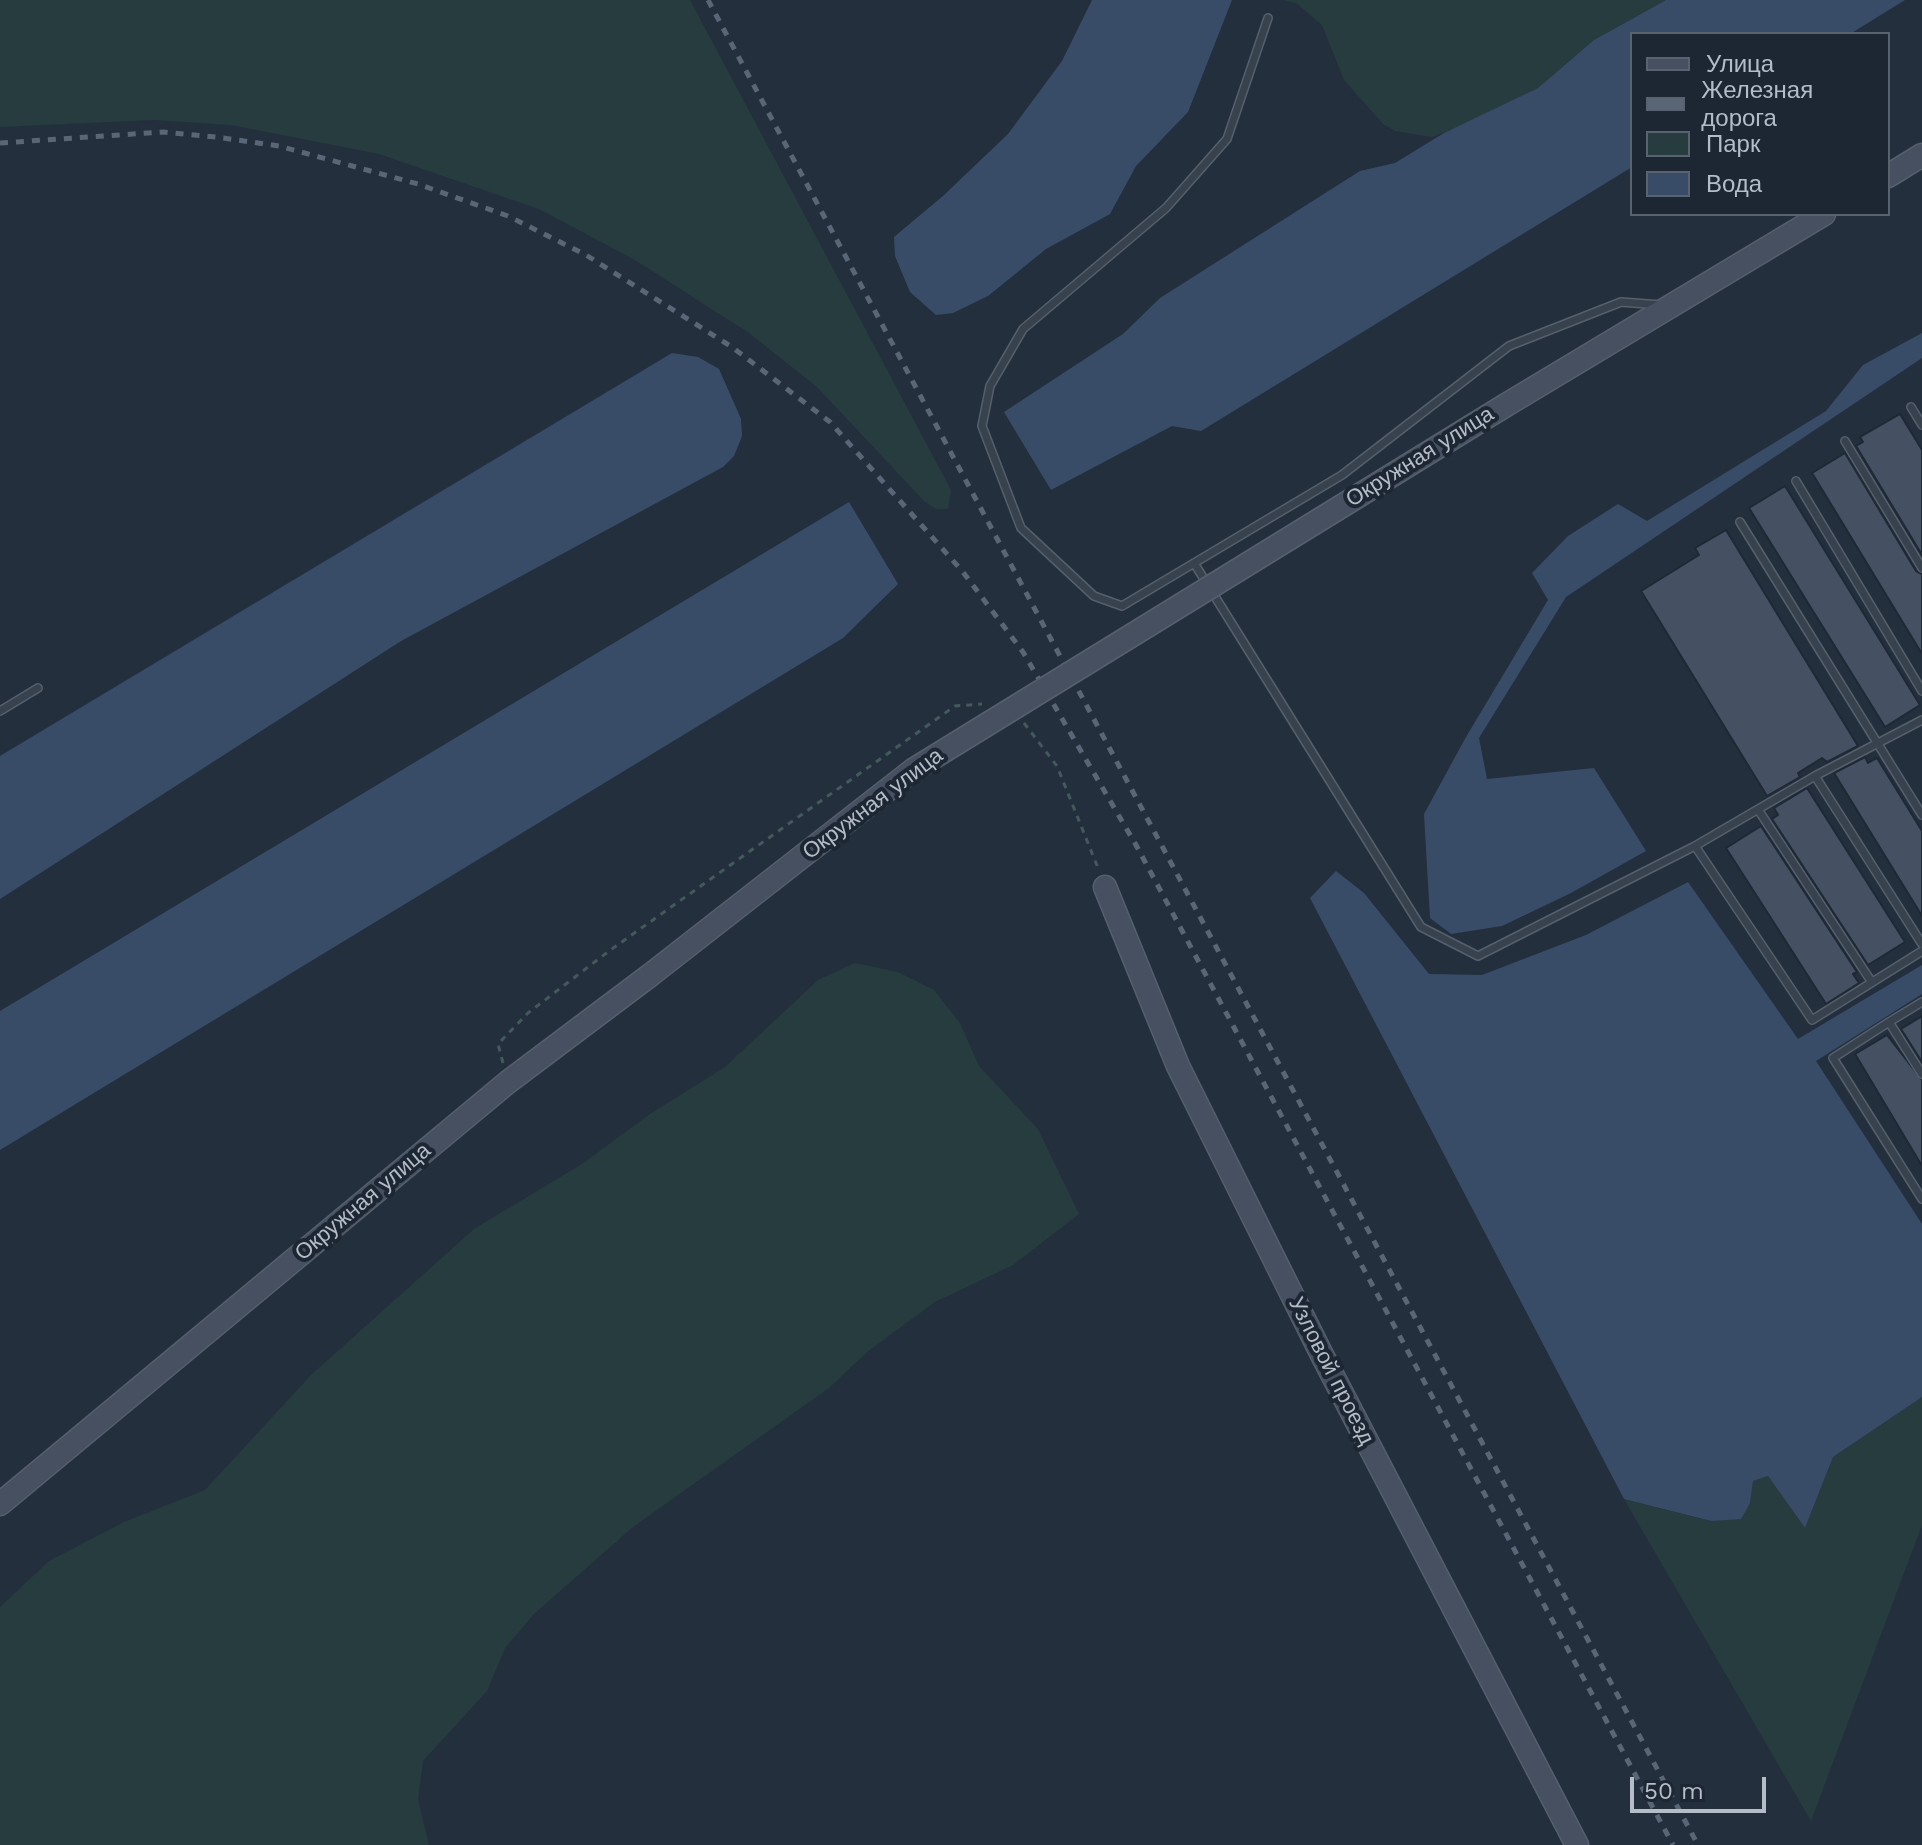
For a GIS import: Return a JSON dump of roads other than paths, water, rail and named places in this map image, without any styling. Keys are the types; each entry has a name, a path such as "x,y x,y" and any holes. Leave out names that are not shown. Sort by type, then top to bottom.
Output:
{"main road":[{"path":"1890,175 1922,155"},
{"name":"Окружная улица","path":"0,1504 508,1082 913,770 1506,405 1821,216"},
{"name":"Узловой проезд","path":"1105,887 1178,1066 1321,1353 1577,1845"}],"lane":[{"path":"1268,18 1227,139 1166,208 1023,329 990,386 982,426 1021,528 1094,596 1122,606 1342,475 1509,346 1621,302 1671,306"},
{"path":"1911,407 1922,425"},
{"path":"1845,441 1922,568"},
{"path":"1796,481 1922,691"},
{"path":"1740,522 1922,815"},
{"path":"1194,563 1421,927 1478,956 1695,846 1815,776 1922,720"},
{"path":"0,711 38,688"},
{"path":"1815,776 1922,944"},
{"path":"1759,811 1871,981"},
{"path":"1695,846 1812,1020 1922,951"},
{"path":"1922,1002 1833,1058 1922,1199"},
{"path":"1889,1022 1922,1074"}],"water":[{"path":"1092,0 1232,0 1188,112 1136,166 1110,214 1046,249 988,296 953,313 936,315 910,292 895,256 894,237 943,196 1008,134 1062,61"},
{"path":"1666,0 1905,0 1853,32 1630,32 1630,168 1201,431 1172,426 1051,490 1004,412 1123,334 1160,298 1360,171 1395,163 1444,133 1538,88 1594,40"},
{"path":"1922,333 1922,358 1566,597 1479,738 1487,779 1594,768 1646,851 1571,893 1502,926 1451,934 1430,918 1424,814 1548,600 1532,573 1568,536 1618,504 1647,521 1826,411 1863,365"},
{"path":"672,353 698,357 719,369 741,419 742,436 734,456 723,467 401,641 0,899 0,756"},
{"path":"849,502 898,584 843,638 0,1150 0,1011"},
{"path":"1336,871 1364,893 1429,974 1482,975 1586,935 1688,882 1798,1039 1922,965 1922,994 1816,1061 1922,1224 1922,1397 1833,1457 1805,1528 1768,1476 1753,1481 1750,1503 1741,1519 1711,1521 1624,1499 1310,898"}],"railway":[{"path":"708,0 1698,1845"},
{"path":"0,143 163,132 216,137 279,146 418,184 508,216 586,255 732,347 830,422 963,572 1023,652 1136,845 1673,1845"}]}
